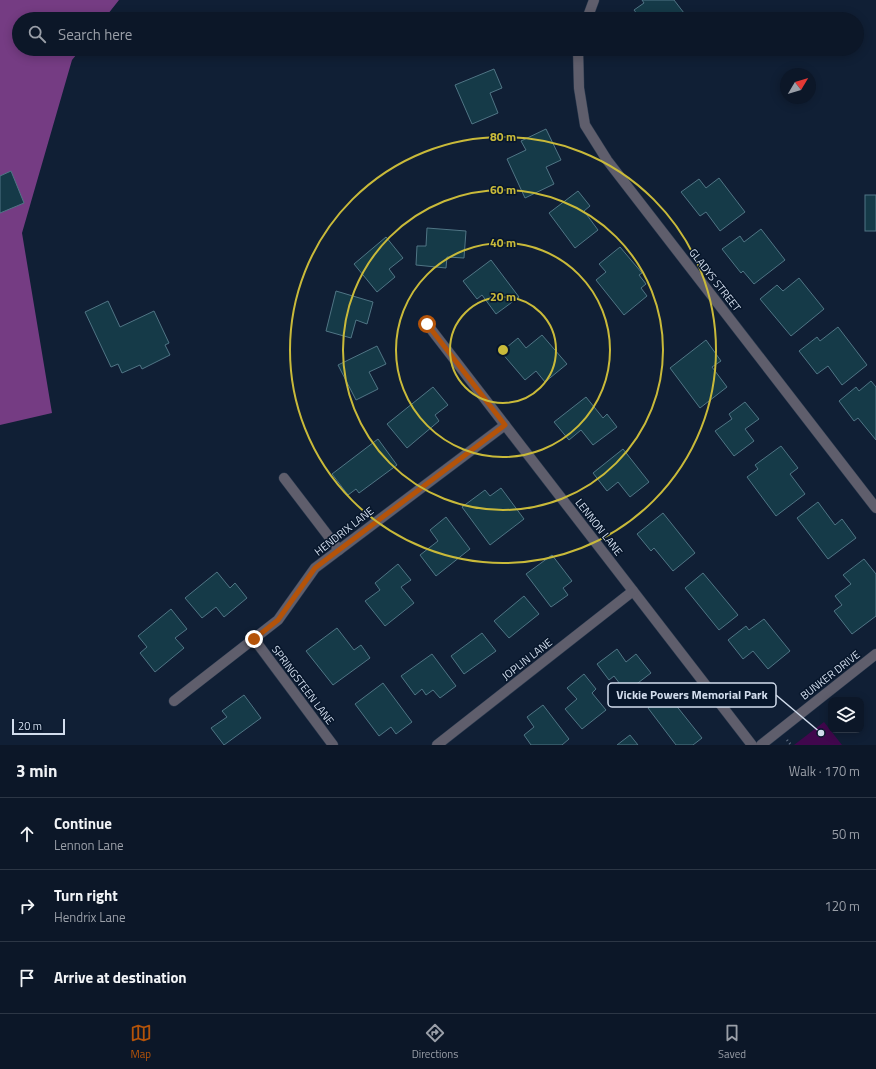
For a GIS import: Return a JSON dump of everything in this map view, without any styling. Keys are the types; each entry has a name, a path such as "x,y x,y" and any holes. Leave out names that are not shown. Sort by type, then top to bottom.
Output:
{"street":[{"path":"590,12 594,0"},
{"name":"GLADYS STREET","path":"578,56 579,88 585,125 608,160 876,508"},
{"name":"LENNON LANE","path":"427,324 752,745"},
{"name":"HENDRIX LANE","path":"174,701 278,620 315,568 505,425"},
{"path":"284,478 338,550"},
{"name":"JOPLIN LANE","path":"437,745 633,591"},
{"name":"SPRINGSTEEN LANE","path":"254,639 333,745"},
{"name":"BUNKER DRIVE","path":"761,745 876,654"}],"shaded area":[{"path":"0,0 119,0 110,12 12,12 12,56 75,56 72,60 22,233 52,413 0,425"},
{"path":"824,722 828,727 828,733 833,733 842,745 794,745"}],"building":[{"path":"642,0 674,0 683,12 636,12 634,10 644,3"},
{"path":"494,69 502,88 490,93 498,113 472,124 455,85"},
{"path":"546,129 561,160 546,167 554,184 525,198 507,159 526,150 521,141"},
{"path":"11,171 24,203 0,213 0,176"},
{"path":"719,178 745,212 720,231 706,212 700,216 681,192 699,179 706,188"},
{"path":"578,191 590,206 584,211 598,230 575,248 549,213"},
{"path":"865,195 876,195 876,231 865,231"},
{"path":"427,228 466,231 464,258 447,257 446,268 416,265 417,246 426,246"},
{"path":"761,229 785,260 754,284 743,271 741,273 722,249 740,236 744,242"},
{"path":"386,237 403,258 389,269 395,277 377,292 354,264"},
{"path":"620,247 642,273 639,275 646,284 641,288 647,296 624,315 596,280 606,272 599,264"},
{"path":"491,260 519,297 496,314 482,295 477,299 463,281"},
{"path":"799,278 824,309 791,336 760,299 777,285 783,291"},
{"path":"336,291 373,302 367,324 356,320 351,338 326,331"},
{"path":"108,301 120,327 154,311 169,343 165,345 170,355 142,369 140,365 122,373 118,364 111,367 85,312"},
{"path":"838,327 867,365 842,385 828,366 817,374 799,351 817,337 820,341"},
{"path":"542,335 567,364 545,382 536,371 525,380 501,352 518,338 526,348"},
{"path":"706,340 721,361 712,367 727,387 700,408 670,368"},
{"path":"377,346 386,364 369,372 378,389 356,400 338,365"},
{"path":"871,381 876,387 876,440 858,418 854,421 839,401 856,387 859,391"},
{"path":"433,387 448,405 435,415 439,421 407,448 387,424"},
{"path":"586,397 603,418 607,414 617,427 593,445 581,430 569,440 554,422"},
{"path":"745,402 759,419 745,429 754,441 734,456 715,431 732,419 729,414"},
{"path":"378,439 397,465 359,493 356,489 348,495 332,474"},
{"path":"781,446 798,468 790,474 805,494 776,516 747,477 758,469 755,465"},
{"path":"623,449 649,482 630,497 618,482 607,491 593,473"},
{"path":"501,488 524,519 490,545 462,507 485,490 490,496"},
{"path":"818,502 835,525 842,519 856,538 828,559 797,518"},
{"path":"663,513 695,553 673,571 654,548 651,551 637,534"},
{"path":"446,517 470,549 436,576 420,555 438,541 430,530"},
{"path":"552,555 572,581 563,588 568,595 551,607 526,574"},
{"path":"864,559 876,574 876,616 852,634 834,611 842,605 835,596 851,584 843,575"},
{"path":"398,564 411,580 401,587 414,603 385,626 365,601 380,590 375,583"},
{"path":"217,572 230,588 235,583 247,598 224,617 216,607 202,618 185,598"},
{"path":"703,573 738,615 719,630 685,588"},
{"path":"524,596 539,614 509,638 494,621"},
{"path":"171,609 187,629 175,638 184,648 155,672 140,653 147,647 138,636"},
{"path":"764,619 790,651 768,669 753,651 743,659 728,640 746,626 749,630"},
{"path":"337,628 354,650 361,645 370,658 333,685 306,651"},
{"path":"482,633 496,651 464,674 451,656"},
{"path":"617,649 626,662 636,654 651,673 626,692 614,676 609,680 597,664"},
{"path":"432,654 456,686 440,698 433,690 426,695 422,689 415,695 401,676"},
{"path":"584,674 596,689 592,693 606,710 582,729 565,709 577,699 567,688"},
{"path":"383,683 412,722 396,734 391,727 379,736 355,704"},
{"path":"667,694 702,738 693,745 676,745 648,708"},
{"path":"244,695 261,718 224,745 211,728 227,717 222,711"},
{"path":"543,705 569,739 562,745 531,745 524,735 534,727 527,717"},
{"path":"630,735 638,745 617,745"}],"place":[{"name":"Vickie Powers Memorial Park","path":"821,733"}],"route":[{"path":"254,639 278,620 315,568 505,425 427,324"}]}
